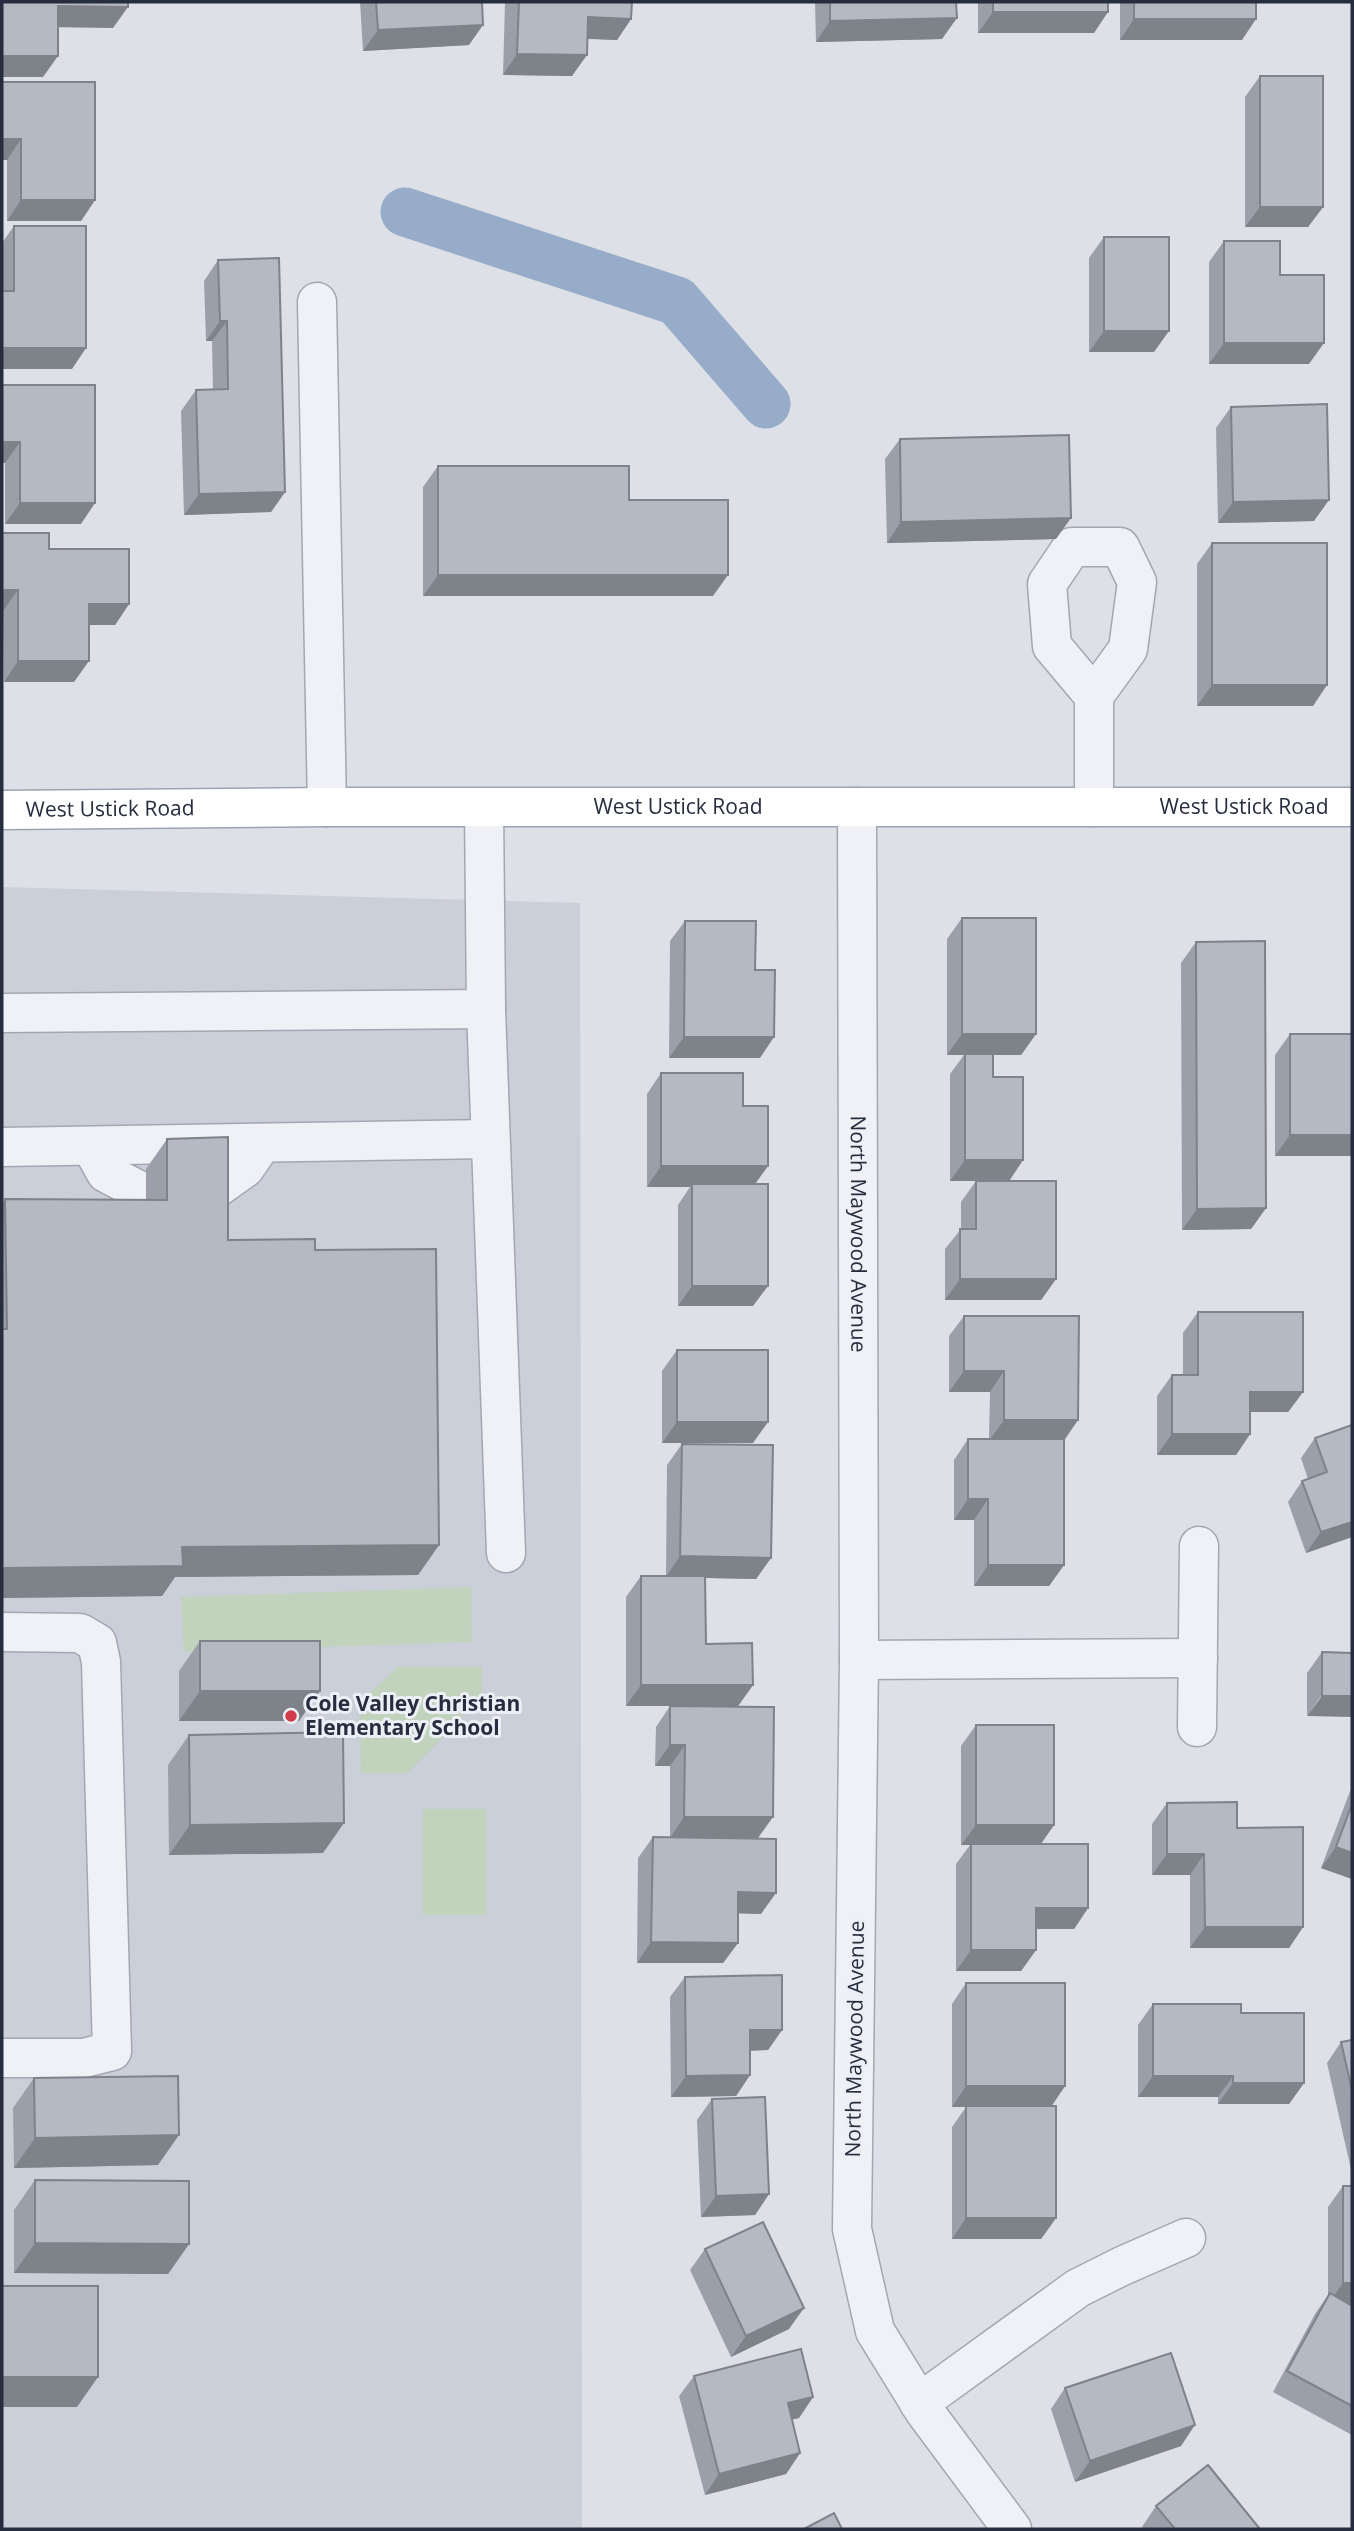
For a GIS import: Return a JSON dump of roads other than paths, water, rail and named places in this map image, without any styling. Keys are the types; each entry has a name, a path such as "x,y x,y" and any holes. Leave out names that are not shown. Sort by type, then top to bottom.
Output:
{"main road":[{"name":"West Ustick Road","path":"2,810 327,807 1352,807"}],"street":[{"path":"317,302 327,807"},
{"path":"1094,696 1094,807"},
{"name":"North Maywood Avenue","path":"857,807 859,1660 852,2229 875,2332 919,2403 1012,2529"},
{"path":"484,808 485,1009 506,1553"},
{"path":"2,1013 485,1009"},
{"path":"2,1147 489,1139"},
{"path":"207,1195 245,1168 262,1143"},
{"path":"91,1146 106,1173 146,1194"},
{"path":"1197,1727 1199,1546"},
{"path":"2,1632 80,1633 97,1643 102,1662 112,2051 84,2058 2,2058"},
{"path":"859,1660 1198,1658"},
{"path":"919,2403 1078,2288 1186,2238"}],"waterway":[{"path":"405,212 677,301 766,404"}],"place":[{"name":"Cole Valley Christian Elementary School","path":"291,1716"}]}
